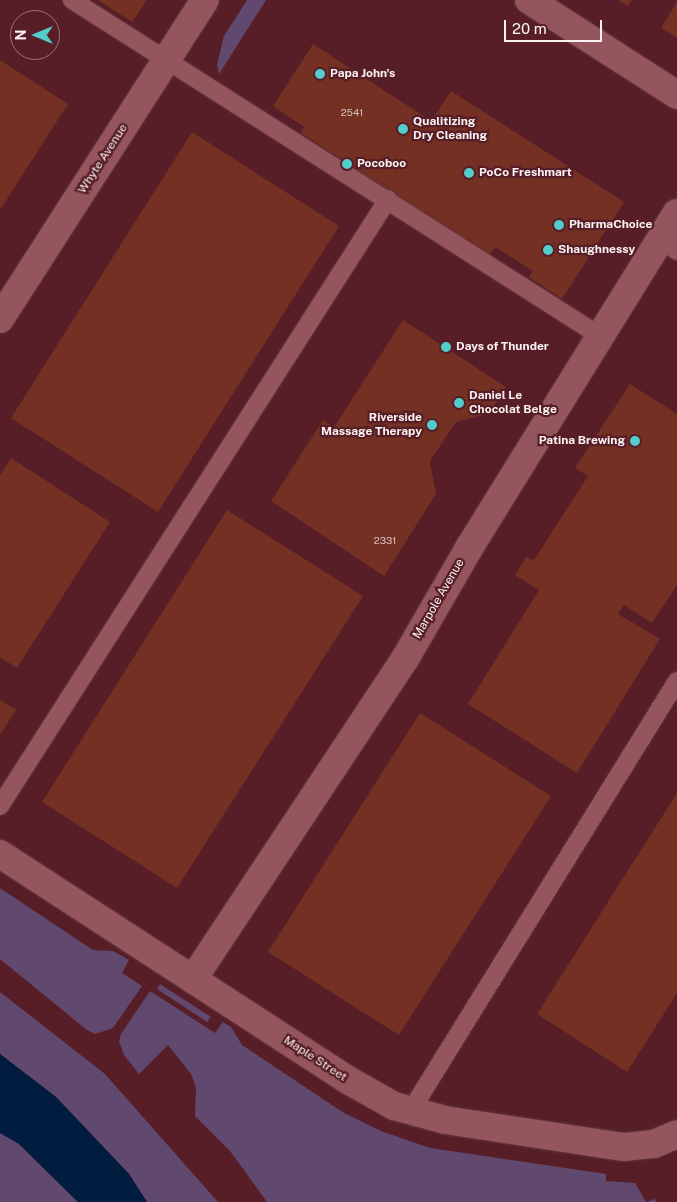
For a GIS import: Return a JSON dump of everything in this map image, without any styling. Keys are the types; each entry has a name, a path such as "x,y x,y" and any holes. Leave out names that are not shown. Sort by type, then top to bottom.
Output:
{"street":[{"name":"Whyte Avenue","path":"0,318 206,0"},
{"path":"529,0 677,96"},
{"name":"Marpole Avenue","path":"193,979 405,659 469,548 600,336 669,245 677,213"},
{"name":"Maple Street","path":"0,854 348,1080 410,1112 534,1135 624,1147 674,1136"}],"lane":[{"path":"72,0 388,199 600,336"},
{"path":"0,806 388,199"},
{"path":"410,1112 677,681"}],"shaded area":[{"path":"247,0 266,0 219,74 217,65 224,36"},
{"path":"0,888 93,950 113,951 129,960 122,973 142,986 113,1028 95,1034 87,1030 0,959"},
{"path":"160,984 211,1017 207,1022 157,989"},
{"path":"150,991 215,1033 223,1022 231,1027 242,1045 344,1113 381,1131 430,1148 606,1174 606,1181 635,1183 646,1202 267,1202 230,1151 195,1116 196,1088 191,1074 168,1045 139,1074 124,1055 119,1041 121,1034"},
{"path":"0,992 105,1074 218,1202 147,1202 129,1174 56,1097 0,1054"},
{"path":"0,1133 19,1144 78,1202 0,1202"},
{"path":"655,1199 657,1202 646,1202"}],"water":[{"path":"0,1054 56,1097 129,1174 147,1202 78,1202 19,1144 0,1133"}],"building":[{"path":"98,0 147,0 132,22"},
{"path":"618,0 632,0 628,6"},
{"path":"677,2 677,38 661,28"},
{"path":"313,44 431,121 451,91 624,202 562,299 529,277 533,271 495,247 489,256 301,133 304,127 273,106"},
{"path":"0,60 68,104 0,210"},
{"path":"192,132 339,226 158,512 11,418"},
{"path":"403,320 506,387 489,414 456,422 430,461 436,494 384,576 271,501 323,420 334,427"},
{"path":"630,384 677,414 677,585 652,623 624,605 618,614 660,639 577,773 468,704 539,590 515,575 526,557 534,560 588,476 575,468"},
{"path":"11,458 110,522 17,668 0,657 0,475"},
{"path":"227,510 363,596 177,888 42,802"},
{"path":"0,700 16,710 0,735"},
{"path":"420,713 551,796 399,1035 268,952"},
{"path":"677,793 677,993 627,1072 537,1014"}],"place":[{"name":"Papa John's","path":"320,74"},
{"name":"Qualitizing Dry Cleaning","path":"403,129"},
{"name":"Pocoboo","path":"347,164"},
{"name":"PoCo Freshmart","path":"469,173"},
{"name":"PharmaChoice","path":"559,225"},
{"name":"Shaughnessy","path":"548,250"},
{"name":"Days of Thunder","path":"446,347"},
{"name":"Daniel Le Chocolat Belge","path":"459,403"},
{"name":"Riverside Massage Therapy","path":"432,425"},
{"name":"Patina Brewing","path":"635,441"}]}
